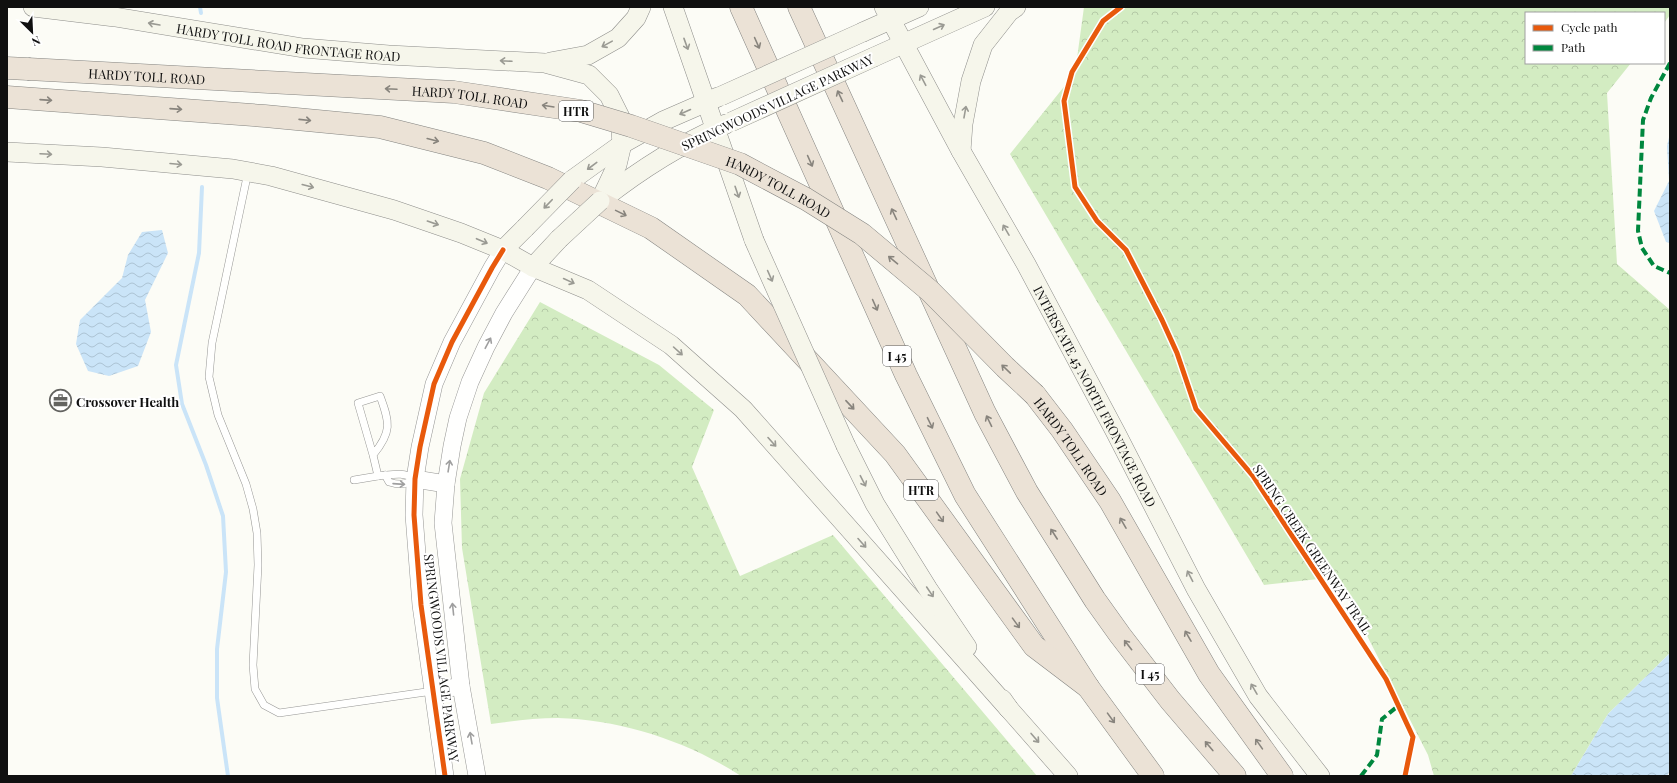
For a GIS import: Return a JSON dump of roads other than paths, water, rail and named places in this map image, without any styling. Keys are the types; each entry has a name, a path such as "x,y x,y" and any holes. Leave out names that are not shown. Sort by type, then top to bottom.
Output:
{"highway":[{"name":"I 45","path":"741,7 906,375 965,494 1088,687 1153,776"},
{"name":"I 45","path":"799,7 982,406 1027,492 1095,600 1120,635 1170,700 1235,776"},
{"name":"HARDY TOLL ROAD","path":"17,68 454,92 581,111 631,126 740,164 806,199 862,234 930,291 1004,367 1035,396 1062,430 1110,501 1209,674 1282,776"},
{"name":"HTR","path":"7,97 265,116 380,127 484,153 548,178 651,228 747,295 895,454 1034,646 1088,687"}],"main road":[{"name":"HARDY TOLL ROAD FRONTAGE ROAD","path":"33,7 115,17 303,48 389,55 545,63"},
{"path":"545,63 588,55 618,38 636,18 641,7"},
{"path":"673,7 714,99 723,125 754,240 846,446 875,504 928,589 1009,709"},
{"name":"SPRINGWOODS VILLAGE PARKWAY","path":"503,250 572,180 616,153 663,121 863,32 887,13 919,7"},
{"name":"SPRINGWOODS VILLAGE PARKWAY","path":"533,267 600,201 638,172 696,138 985,7"},
{"path":"961,151 963,124 971,81 983,45 1009,12 1016,7"},
{"name":"INTERSTATE 45 NORTH FRONTAGE ROAD","path":"887,13 961,151 1026,264 1116,433 1200,596 1258,696 1320,776"},
{"path":"545,63 589,75 609,95 620,117 616,153 600,201"},
{"path":"613,104 628,115 642,119 663,121"},
{"path":"7,152 110,158 233,168 271,176 394,210 461,233 503,250 533,267 588,290 671,345 743,409 1068,776"}],"street":[{"name":"SPRINGWOODS VILLAGE PARKWAY","path":"445,776 421,605 414,515 415,479 420,447 434,384 452,342 503,250"},
{"name":"SPRINGWOODS VILLAGE PARKWAY","path":"478,776 461,686 443,522 446,484 458,418 470,382 504,313 533,267"},
{"path":"415,479 446,484"},
{"path":"434,691 461,686"}],"lane":[{"path":"248,172 212,343 209,377 218,415 246,484 253,509 257,533 258,565 253,665 255,689 264,704 279,713 434,691"},
{"path":"373,455 383,444 387,433 388,417 380,396 358,403 373,455 382,476 389,482 405,484 415,479"},
{"path":"354,480 393,473 408,475 415,479"}],"water":[{"path":"1670,133 1670,243 1666,242 1654,211 1669,181 1667,146"},
{"path":"162,230 168,253 145,300 151,332 138,366 109,376 88,371 76,344 80,320 122,278 128,255 142,232"},
{"path":"1670,653 1670,771 1667,776 1571,776 1608,714"}],"waterway":[{"path":"200,7 201,13"},
{"path":"202,187 199,253 176,365 182,404 206,465 223,516 226,572 217,649 217,698 228,776"}],"place":[{"name":"Crossover Health","path":"60,401"}]}
